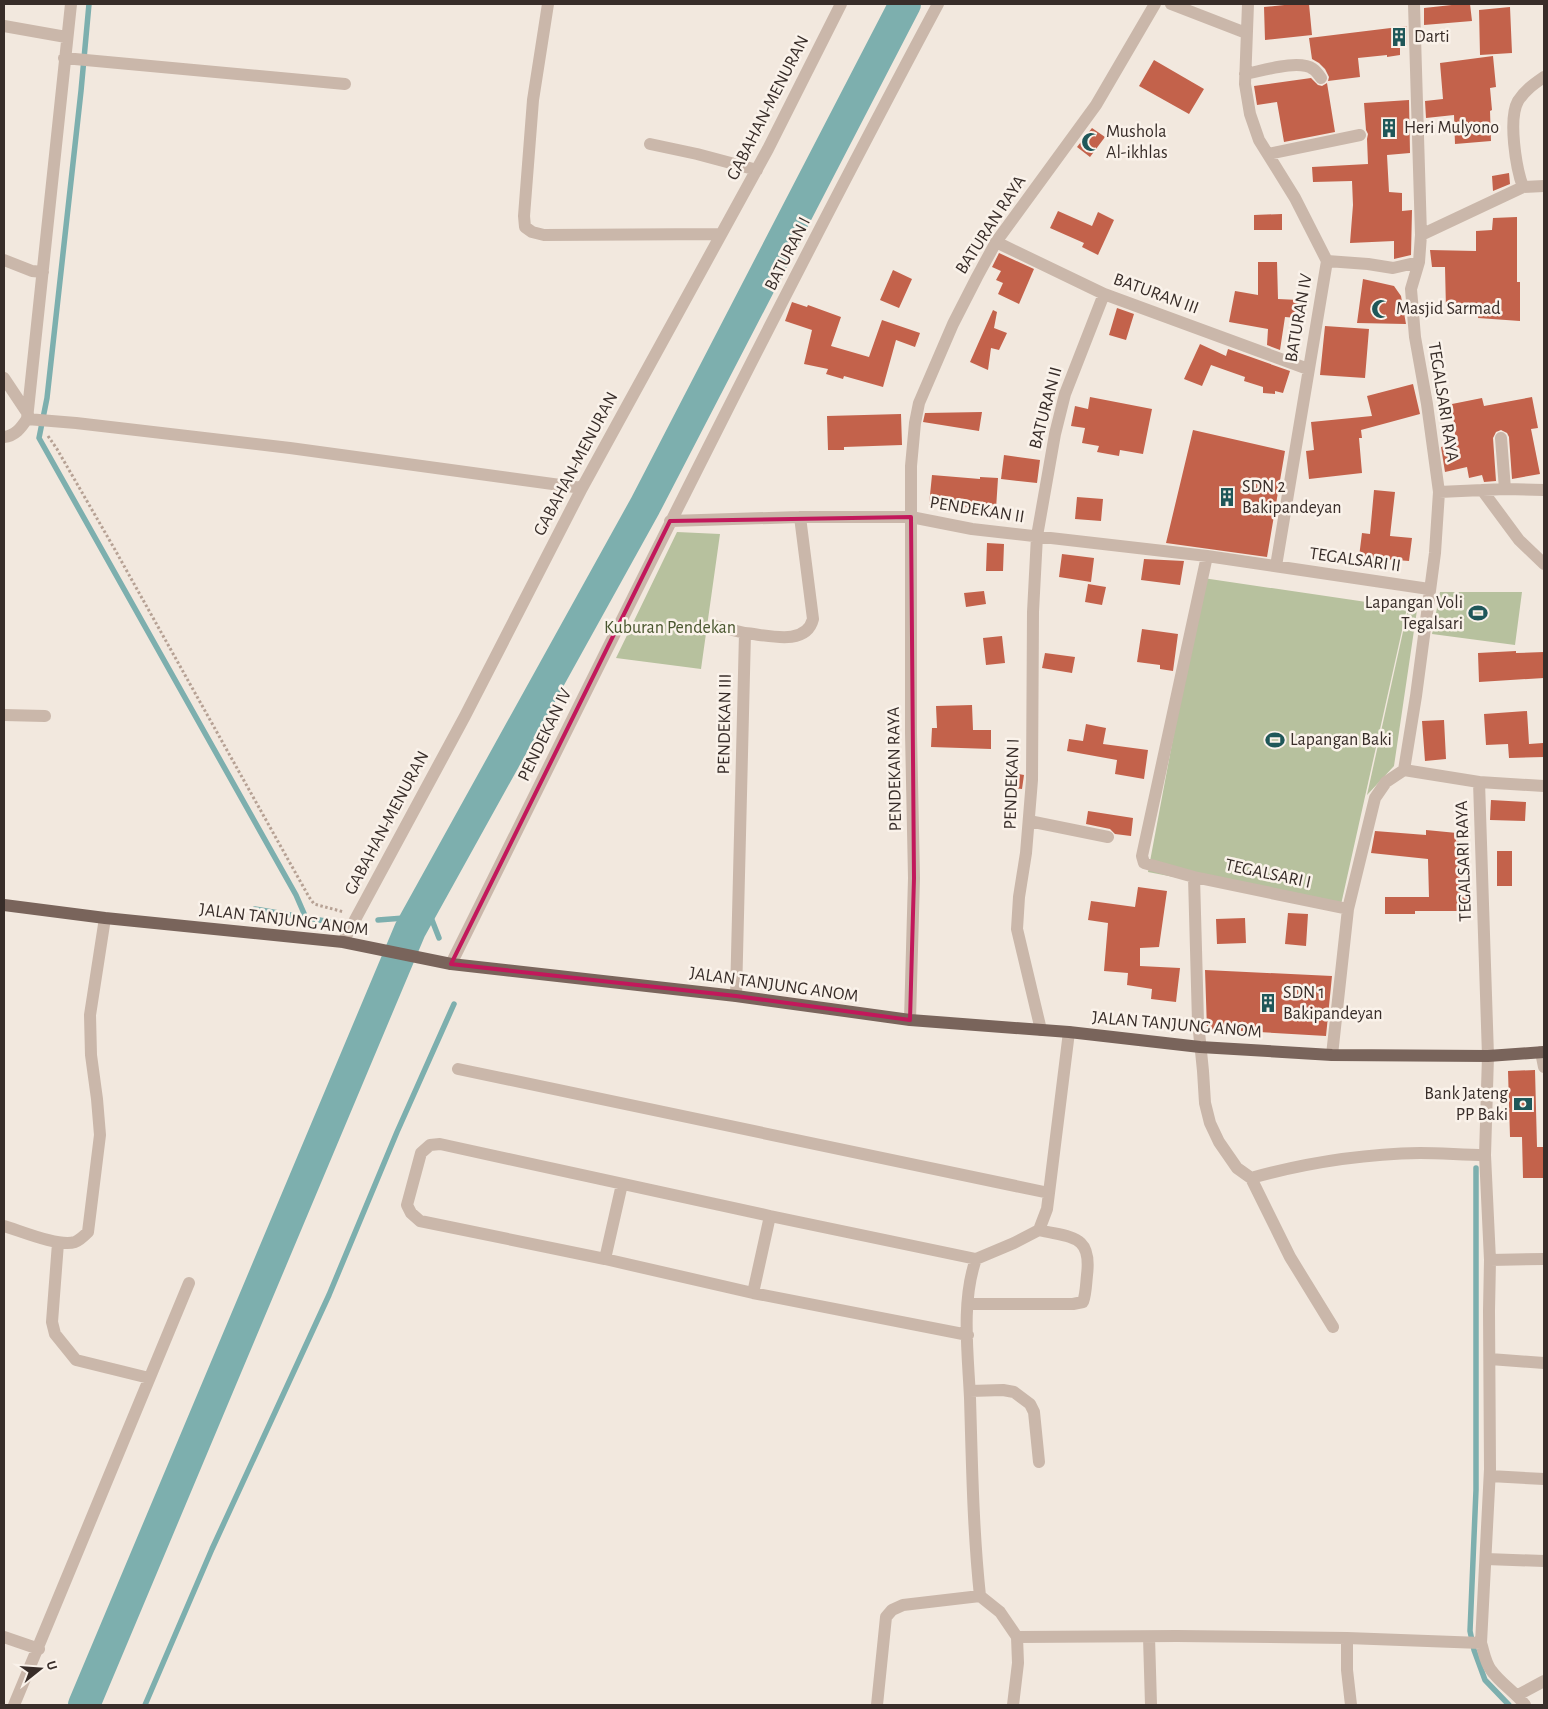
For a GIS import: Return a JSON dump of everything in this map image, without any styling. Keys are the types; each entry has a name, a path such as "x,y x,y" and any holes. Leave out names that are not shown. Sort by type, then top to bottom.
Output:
{"main road":[{"name":"JALAN TANJUNG ANOM","path":"4,905 105,918 343,942 451,964 736,996 910,1020 1069,1032 1200,1047 1332,1055 1488,1056 1543,1052"}],"street":[{"path":"4,437 10,436 33,418 43,272 70,4"},
{"path":"548,4 533,100 524,216 525,227 532,232 544,235 721,234"},
{"name":"GABAHAN-MENURAN","path":"343,942 465,716 582,488 756,170 841,4"},
{"name":"BATURAN I","path":"670,521 938,4"},
{"name":"BATURAN RAYA","path":"911,517 911,466 919,403 953,324 996,242 1096,105 1156,4"},
{"path":"1172,4 1246,33"},
{"name":"BATURAN IV","path":"1248,4 1245,74 1250,114 1259,140 1295,198 1327,261 1276,566"},
{"name":"TEGALSARI RAYA","path":"1414,4 1421,235 1419,262 1411,289 1415,337 1428,404 1439,492 1435,553 1404,770 1479,782 1488,1056 1485,1155 1490,1260 1488,1311 1490,1476 1486,1559 1475,1642"},
{"path":"4,26 66,37"},
{"path":"64,58 345,84"},
{"path":"1245,74 1305,65 1313,69 1322,78"},
{"path":"1524,187 1515,150 1514,120 1517,103 1528,88 1544,77"},
{"path":"1268,154 1360,135"},
{"path":"650,144 698,154 756,170"},
{"path":"1421,235 1524,187 1544,186"},
{"name":"BATURAN III","path":"996,242 1104,294 1308,369"},
{"path":"4,260 32,271 43,272"},
{"path":"1327,261 1393,268 1419,262"},
{"path":"1393,268 1411,289"},
{"name":"BATURAN II","path":"1037,536 1055,434 1065,394 1104,294"},
{"path":"4,378 33,418 290,448 582,488"},
{"path":"1500,438 1505,489"},
{"path":"1439,492 1505,489 1544,490"},
{"path":"1482,490 1519,540 1544,564"},
{"path":"715,626 745,633 790,637 805,633 811,626 813,619 800,517"},
{"name":"PENDEKAN II","path":"670,521 800,517 911,517 972,529 1207,556 1276,566"},
{"name":"PENDEKAN RAYA","path":"910,1020 914,878 911,733 911,517"},
{"name":"PENDEKAN IV","path":"451,964 670,521"},
{"name":"PENDEKAN I","path":"1037,536 1033,612 1032,780 1017,929 1041,1030"},
{"name":"TEGALSARI I","path":"1207,556 1142,856 1144,863 1194,877 1348,909"},
{"name":"TEGALSARI II","path":"1276,566 1429,589"},
{"name":"PENDEKAN III","path":"736,996 745,633"},
{"path":"4,715 45,716"},
{"path":"1332,1055 1348,909 1375,798 1386,782 1404,770"},
{"path":"1479,782 1544,786"},
{"path":"1029,821 1108,837"},
{"path":"1194,877 1198,1022 1205,1103 1210,1123 1227,1155 1237,1168 1251,1178 1290,1256 1333,1327"},
{"path":"4,1226 58,1243 78,1240 88,1232 100,1135 98,1099 91,1055 90,1015 105,918"},
{"path":"1039,1230 1047,1209 1069,1032"},
{"path":"1543,1052 1544,1067"},
{"path":"458,1069 1049,1193"},
{"path":"968,1335 753,1293 605,1259 420,1221 411,1213 407,1206 421,1153 430,1145 440,1144 976,1259 1039,1230 1074,1238 1085,1246 1088,1263 1083,1302 1073,1304 969,1304"},
{"path":"1251,1178 1282,1170 1360,1158 1422,1153 1485,1155"},
{"path":"605,1259 622,1184"},
{"path":"753,1293 770,1216"},
{"path":"58,1243 52,1322 55,1334 76,1360 149,1378"},
{"path":"976,1259 972,1273 968,1335 973,1511 980,1596"},
{"path":"1490,1260 1544,1259"},
{"path":"14,1705 39,1649 189,1284"},
{"path":"1490,1359 1544,1363"},
{"path":"970,1391 1003,1390 1014,1392 1030,1404 1034,1412 1039,1462"},
{"path":"1490,1476 1544,1479"},
{"path":"1486,1559 1544,1561"},
{"path":"877,1705 886,1617 892,1610 903,1605 980,1596 1000,1612 1017,1637 1018,1663 1013,1705"},
{"path":"1149,1636 1152,1705"},
{"path":"4,1637 39,1649"},
{"path":"1017,1637 1347,1638 1475,1642 1491,1671 1521,1700 1544,1681"},
{"path":"1347,1638 1347,1670 1351,1705"}],"path":[{"path":"33,418 57,448 309,897 314,904 358,915"}],"highlighted area":[{"path":"911,517 914,878 910,1020 736,996 451,964 670,521"}],"green space":[{"name":"Kuburan Pendekan","path":"677,532 720,534 701,669 616,658"},
{"name":"Lapangan Baki","path":"1203,578 1407,608 1340,909 1148,872"},
{"name":"Lapangan Voli Tegalsari","path":"1440,592 1522,592 1515,645 1432,634"},
{"path":"1408,609 1417,610 1394,766 1367,795"}],"building":[{"path":"1309,4 1312,35 1265,40 1264,7"},
{"path":"1470,4 1472,21 1424,25 1424,8"},
{"path":"1510,7 1512,53 1480,55 1479,10"},
{"path":"1407,26 1407,45 1400,46 1400,55 1358,58 1360,77 1328,81 1329,77 1325,69 1312,59 1309,38"},
{"path":"1493,56 1496,87 1490,88 1492,110 1490,111 1491,141 1455,144 1454,115 1426,118 1425,101 1443,99 1440,63"},
{"path":"1154,60 1204,89 1189,114 1139,86"},
{"path":"1311,78 1318,85 1322,86 1327,83 1335,132 1284,142 1277,102 1257,105 1254,86"},
{"path":"1409,100 1410,153 1387,155 1389,192 1402,193 1402,211 1412,210 1411,255 1394,259 1394,241 1350,243 1353,205 1352,181 1313,182 1312,167 1368,164 1368,134 1364,103"},
{"name":"Mushola Al-ikhlas","path":"1092,128 1105,137 1090,157 1077,147"},
{"path":"1509,173 1510,184 1493,191 1492,176"},
{"path":"1058,211 1092,226 1098,212 1114,220 1098,255 1082,247 1084,243 1050,228"},
{"path":"1282,214 1282,230 1254,230 1254,215"},
{"path":"1517,217 1517,282 1520,282 1520,321 1478,318 1479,311 1446,310 1445,267 1432,267 1430,250 1476,251 1476,231 1492,230 1493,218"},
{"path":"999,253 1034,269 1019,304 998,294 1003,283 996,280 1001,271 992,267"},
{"path":"1258,262 1277,262 1278,299 1299,300 1297,318 1285,317 1280,350 1267,345 1268,329 1229,322 1235,291 1258,295"},
{"path":"893,270 912,279 899,308 880,300"},
{"name":"Masjid Sarmad","path":"1363,279 1394,286 1401,296 1406,324 1357,323"},
{"path":"792,302 807,307 808,305 841,317 831,346 869,357 882,320 920,333 915,347 896,340 883,387 844,376 843,379 826,374 828,369 804,364 812,330 785,321"},
{"path":"1117,308 1134,314 1126,340 1109,335"},
{"path":"993,310 997,312 994,328 1007,333 999,350 991,348 988,370 970,362"},
{"path":"1325,326 1369,329 1365,378 1320,375"},
{"path":"1200,344 1226,356 1228,349 1290,371 1283,393 1275,391 1275,394 1263,393 1263,387 1244,381 1245,377 1211,365 1202,386 1184,379"},
{"path":"1413,384 1420,414 1361,430 1362,438 1359,438 1362,473 1309,479 1306,451 1314,450 1311,422 1372,416 1367,396"},
{"path":"1090,397 1152,409 1143,454 1120,450 1119,456 1097,452 1099,446 1082,443 1085,428 1071,426 1075,406 1088,409"},
{"path":"1532,397 1538,428 1531,429 1540,474 1512,479 1509,437 1507,433 1501,430 1496,432 1493,438 1496,481 1484,482 1482,475 1469,478 1467,467 1445,472 1441,447 1456,444 1452,404 1482,398 1484,406"},
{"path":"982,412 979,431 923,422 925,413"},
{"path":"901,414 902,445 844,447 844,450 828,450 827,416"},
{"name":"SDN 2 Bakipandeyan","path":"1193,430 1285,451 1267,557 1166,543"},
{"path":"1004,455 1040,460 1037,483 1001,479"},
{"path":"932,475 980,479 980,477 998,478 996,509 963,507 963,509 929,505"},
{"path":"1374,490 1395,492 1390,536 1412,538 1409,561 1359,557 1362,533 1370,534"},
{"path":"1077,497 1103,499 1101,521 1075,519"},
{"path":"987,543 1004,544 1003,571 986,571"},
{"path":"1062,554 1094,558 1091,582 1059,577"},
{"path":"1144,559 1184,561 1180,585 1141,580"},
{"path":"1088,584 1106,587 1102,605 1085,602"},
{"path":"984,591 986,604 966,607 964,593"},
{"path":"1142,629 1178,634 1173,671 1160,669 1160,665 1137,662"},
{"path":"1002,636 1005,663 986,665 983,638"},
{"path":"1516,651 1516,653 1544,652 1544,678 1479,682 1478,653"},
{"path":"1045,653 1075,657 1072,673 1042,668"},
{"path":"972,705 973,730 991,730 991,749 931,747 932,728 937,728 936,706"},
{"path":"1527,711 1529,744 1543,743 1544,757 1509,758 1508,744 1486,745 1484,714"},
{"path":"1444,720 1446,759 1425,761 1422,721"},
{"path":"1086,724 1106,728 1103,744 1148,750 1144,779 1115,774 1117,760 1067,751 1069,739 1083,741"},
{"path":"1008,772 1024,775 1022,789 1006,787"},
{"path":"1491,800 1526,802 1525,821 1490,820"},
{"path":"1088,811 1133,818 1131,836 1115,834 1110,829 1086,824"},
{"path":"1426,830 1457,833 1456,841 1459,841 1460,894 1468,894 1468,911 1415,911 1415,914 1385,914 1385,897 1429,897 1428,859 1371,853 1375,831 1426,835"},
{"path":"1497,851 1512,851 1512,886 1497,886"},
{"path":"1138,887 1167,891 1159,947 1140,948 1140,966 1180,968 1176,1002 1151,999 1152,989 1127,985 1128,973 1104,971 1108,923 1088,920 1091,901 1135,907"},
{"path":"1288,913 1308,914 1306,946 1285,944"},
{"path":"1245,918 1246,943 1217,944 1216,919"},
{"name":"SDN 1 Bakipandeyan","path":"1205,970 1332,976 1326,1036 1207,1029"},
{"name":"Bank Jateng PP Baki","path":"1535,1070 1537,1147 1544,1147 1544,1178 1523,1178 1522,1137 1510,1137 1508,1071"}],"waterway":[{"path":"89,4 47,398 39,438 296,895 306,918"},
{"path":"84,1705 410,930 645,506 905,4"},
{"path":"425,902 439,938"},
{"path":"255,909 337,923"},
{"path":"378,920 417,917"},
{"path":"145,1705 212,1549 329,1295 397,1132 454,1004"},
{"path":"1476,1168 1476,1490 1470,1631 1474,1650 1485,1680 1509,1705"}],"place":[{"name":"Darti","path":"1399,37"},
{"name":"Heri Mulyono","path":"1389,128"},
{"name":"Mushola Al-ikhlas","path":"1091,142"},
{"name":"Masjid Sarmad","path":"1381,309"},
{"name":"SDN 2 Bakipandeyan","path":"1227,497"},
{"name":"Lapangan Voli Tegalsari","path":"1478,613"},
{"name":"Lapangan Baki","path":"1275,740"},
{"name":"SDN 1 Bakipandeyan","path":"1268,1003"},
{"name":"Bank Jateng PP Baki","path":"1523,1104"}]}
